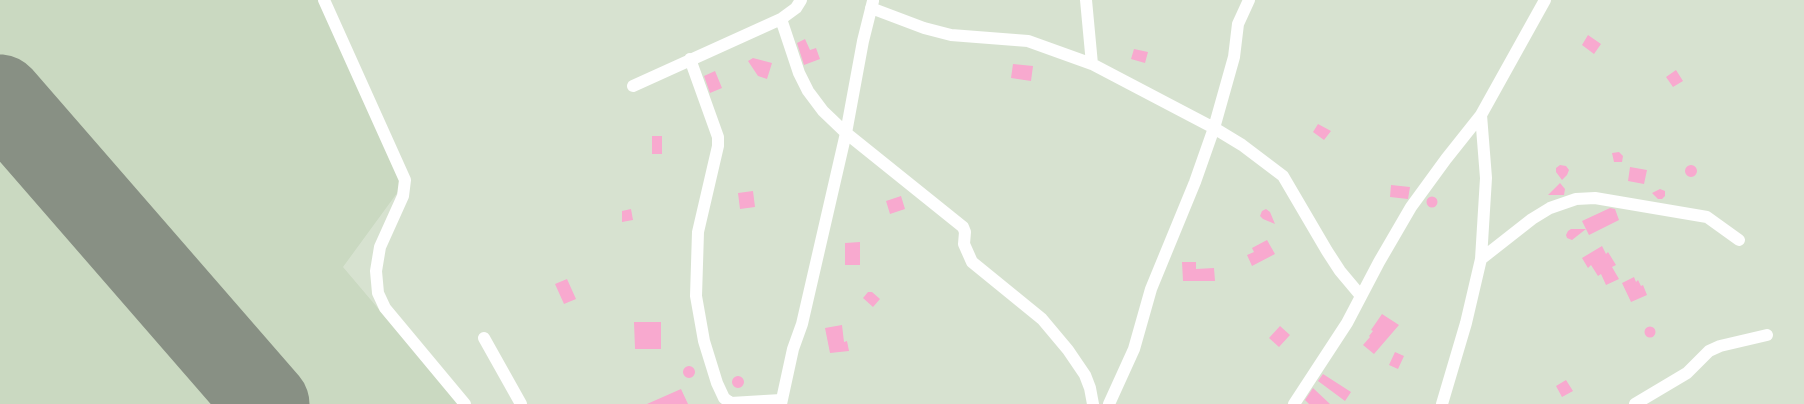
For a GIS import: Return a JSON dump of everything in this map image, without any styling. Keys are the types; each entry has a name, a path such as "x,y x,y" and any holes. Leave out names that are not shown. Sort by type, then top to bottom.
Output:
{"street":[{"path":"324,0 405,180 403,196 380,247 376,271 378,293 385,308 466,404"},
{"path":"632,86 781,19 796,8 801,0"},
{"path":"1086,0 1092,64"},
{"path":"1110,404 1134,349 1152,289 1195,182 1214,128 1234,57 1238,24 1249,0"},
{"path":"1294,404 1347,322 1379,262 1411,207 1446,159 1481,116 1545,0"},
{"path":"690,59 718,137 718,146 698,232 696,296 704,341 717,383 724,398 731,403 781,402 794,349 802,324 846,133 863,41 873,4 924,28 951,36 1028,41 1092,64 1214,128 1242,145 1283,176 1326,251 1340,271 1361,296"},
{"path":"781,19 799,73 808,91 823,111 846,133 963,227 965,232 964,244 972,262 1042,319 1068,350 1084,375 1090,388 1093,404"},
{"path":"1442,404 1466,323 1481,259 1486,178 1481,116"},
{"path":"1481,259 1532,219 1550,208 1576,199 1595,198 1707,217 1739,240"},
{"path":"1635,404 1687,373 1710,351 1720,346 1767,335"},
{"path":"484,338 521,404"}],"shaded area":[{"path":"0,0 321,0 402,183 400,189 343,267 459,404 0,404"}],"building":[{"path":"1588,35 1601,44 1594,54 1582,45"},
{"path":"805,39 810,50 816,48 820,59 804,65 797,43"},
{"path":"1134,49 1148,52 1145,63 1131,59"},
{"path":"753,58 772,63 767,79 758,76 748,61"},
{"path":"1013,64 1033,66 1031,81 1011,78"},
{"path":"1676,70 1683,81 1673,87 1666,77"},
{"path":"715,71 722,88 710,93 704,76"},
{"path":"1318,124 1331,131 1324,140 1313,132"},
{"path":"652,136 662,136 662,154 652,154"},
{"path":"1619,152 1623,156 1622,162 1614,162 1612,153"},
{"path":"1560,165 1566,166 1569,170 1567,175 1562,180 1556,172 1556,168"},
{"path":"1689,165 1693,165 1697,171 1693,177 1689,177 1685,173 1685,169"},
{"path":"1630,167 1647,170 1644,184 1628,181"},
{"path":"1560,183 1565,189 1564,195 1548,195"},
{"path":"1391,185 1410,187 1408,199 1390,197"},
{"path":"1660,189 1665,191 1665,196 1662,199 1658,199 1652,193"},
{"path":"753,191 755,207 740,209 738,193"},
{"path":"901,196 905,209 890,214 886,201"},
{"path":"1430,197 1434,197 1436,198 1436,206 1430,207 1427,204 1427,200"},
{"path":"1610,208 1615,209 1619,220 1589,235 1582,221"},
{"path":"631,209 633,220 622,222 622,211"},
{"path":"1266,209 1270,212 1275,224 1263,219 1260,216 1262,211"},
{"path":"1571,229 1586,229 1572,240 1567,238 1566,235"},
{"path":"1267,240 1275,254 1252,266 1247,255 1254,252 1252,248"},
{"path":"860,242 860,265 845,265 845,243"},
{"path":"1602,246 1606,254 1608,252 1616,265 1612,267 1619,279 1606,285 1601,274 1598,276 1591,265 1588,268 1582,258"},
{"path":"1182,262 1196,262 1196,269 1214,268 1215,281 1183,281"},
{"path":"1634,277 1636,282 1638,280 1641,286 1643,285 1647,295 1631,302 1622,283"},
{"path":"567,279 576,299 564,304 555,284"},
{"path":"868,292 872,292 880,299 873,307 863,298"},
{"path":"1382,314 1399,325 1374,354 1363,345 1370,337 1369,336 1373,331 1371,330"},
{"path":"634,322 661,322 661,349 635,349"},
{"path":"842,325 844,342 847,341 849,351 830,353 825,328"},
{"path":"1280,326 1290,335 1279,347 1269,338"},
{"path":"1650,326 1654,328 1656,332 1654,336 1650,338 1646,336 1644,332 1646,328"},
{"path":"1395,352 1404,356 1398,369 1389,365"},
{"path":"687,366 691,366 695,372 691,378 687,378 683,374 683,370"},
{"path":"1323,374 1351,392 1345,401 1318,381"},
{"path":"736,376 740,376 744,382 740,388 736,388 732,384 732,380"},
{"path":"1566,380 1573,391 1562,397 1556,386"},
{"path":"1313,388 1330,404 1309,404 1305,400"},
{"path":"681,389 688,404 647,404"}],"runway":[{"path":"0,97 267,404"}]}
